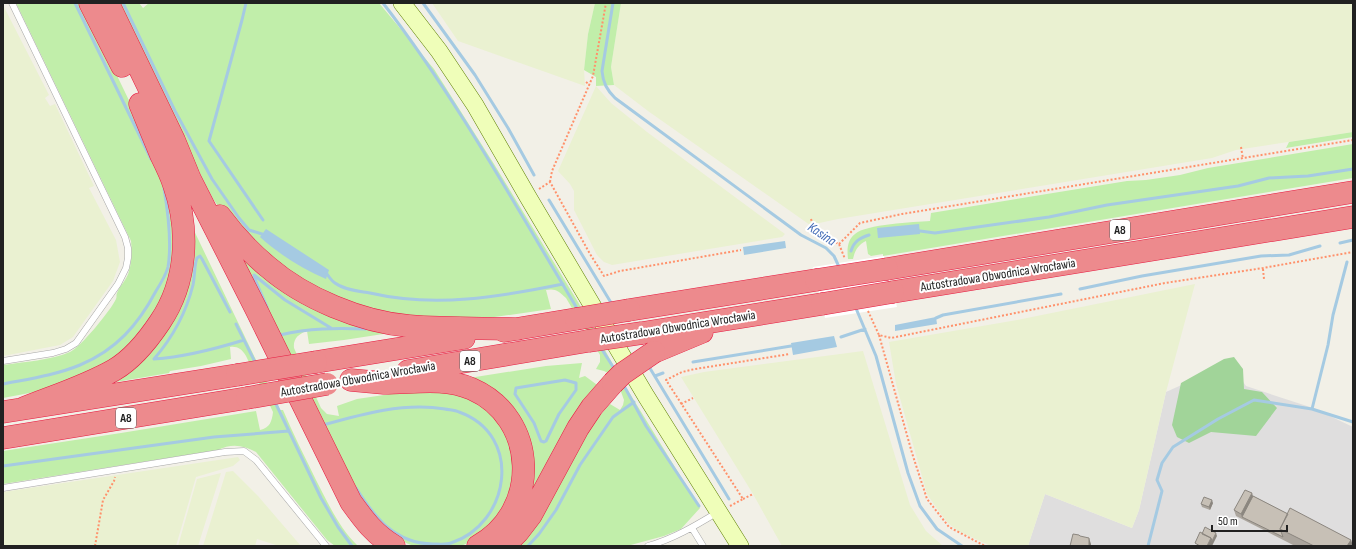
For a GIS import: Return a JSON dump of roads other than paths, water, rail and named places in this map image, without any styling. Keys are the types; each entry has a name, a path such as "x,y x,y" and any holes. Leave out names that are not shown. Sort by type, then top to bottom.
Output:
{"highway":[{"path":"90,3 140,104 177,173 333,498 350,525 369,546"},
{"path":"108,3 174,140 190,179 351,502 372,530 394,546"},
{"path":"24,408 87,384 114,370 126,361 139,350 152,334 165,314 175,292 180,277 184,245 181,210 174,185 140,104"},
{"path":"174,140 220,216 232,232 269,268 308,294 356,315 389,323 408,326 518,329"},
{"name":"Autostradowa Obwodnica Wrocławia","path":"3,412 1353,192"},
{"name":"Autostradowa Obwodnica Wrocławia","path":"3,438 642,332 737,318 1353,217"},
{"path":"504,546 518,532 531,515 578,428 592,407 622,374 654,352 737,318"},
{"path":"351,380 384,382 431,381 458,384 484,395 510,422 521,446 524,460 522,489 509,519 492,537 478,546"}],"main road":[{"path":"402,3 439,51 475,105 646,396 740,546"}],"lane":[{"path":"3,361 66,350 76,343 118,284 126,268 128,258 128,248 125,237 12,3"},
{"path":"3,488 225,452 244,451 256,460 324,545"},
{"path":"648,546 665,541 692,528 718,512"},
{"path":"692,528 703,546"}],"water":[{"path":"919,224 920,234 878,238 877,228"},
{"path":"266,229 329,270 326,279 291,261 275,250 260,237"},
{"path":"785,241 786,248 744,255 743,247"},
{"path":"936,317 937,324 895,331 895,325"},
{"path":"834,336 837,347 793,355 791,343"}],"waterway":[{"path":"75,3 151,159"},
{"path":"123,3 175,111 212,179 249,230 262,234"},
{"path":"246,3 209,141 263,220"},
{"path":"383,3 436,77 461,115 578,310"},
{"path":"423,3 475,75 508,128 534,175"},
{"name":"Kasina","path":"613,3 602,71 604,83 612,95 801,235 826,248 834,256 840,269"},
{"path":"920,231 935,233 1049,217 1107,205 1238,186 1269,178 1308,176 1353,169"},
{"path":"3,384 52,374 80,365 105,352 134,325 142,315 163,279 168,267 170,238 164,188"},
{"path":"549,200 613,306"},
{"path":"851,251 858,240 869,235"},
{"path":"1340,243 1353,240"},
{"path":"1080,289 1142,276 1261,256 1289,255 1320,246"},
{"path":"230,312 200,256 196,261 193,285 183,315 173,333 154,359 200,352 244,340"},
{"path":"1312,409 1328,345 1333,315 1347,262"},
{"path":"327,274 335,283 347,289 419,300 491,297 563,284"},
{"path":"267,307 254,275 285,300 331,328"},
{"path":"936,318 943,315 1061,294"},
{"name":"Kasina","path":"855,306 876,356 908,473 920,506 937,529 962,546"},
{"path":"236,324 256,364"},
{"path":"279,333 280,335 323,329 366,329"},
{"path":"841,337 865,329"},
{"path":"693,362 791,346"},
{"path":"601,348 615,370"},
{"path":"648,365 729,499"},
{"path":"655,376 663,373"},
{"path":"565,380 576,383 576,390 559,414 546,441 541,441 534,423 515,394 516,388 565,380"},
{"path":"623,384 646,426 699,506"},
{"path":"1148,546 1162,491 1157,480 1162,463 1173,447 1218,419 1254,400 1312,409 1353,422"},
{"path":"275,402 321,498 338,527 352,546"},
{"path":"528,546 539,534 556,510 580,465 613,417 634,402"},
{"path":"323,425 368,413 399,408 430,407 454,410 480,423 493,440 501,459 502,479 497,499 486,518 471,533 449,544 420,543 396,533 386,526 366,503 356,488"},
{"path":"3,466 214,437 289,431"}]}
